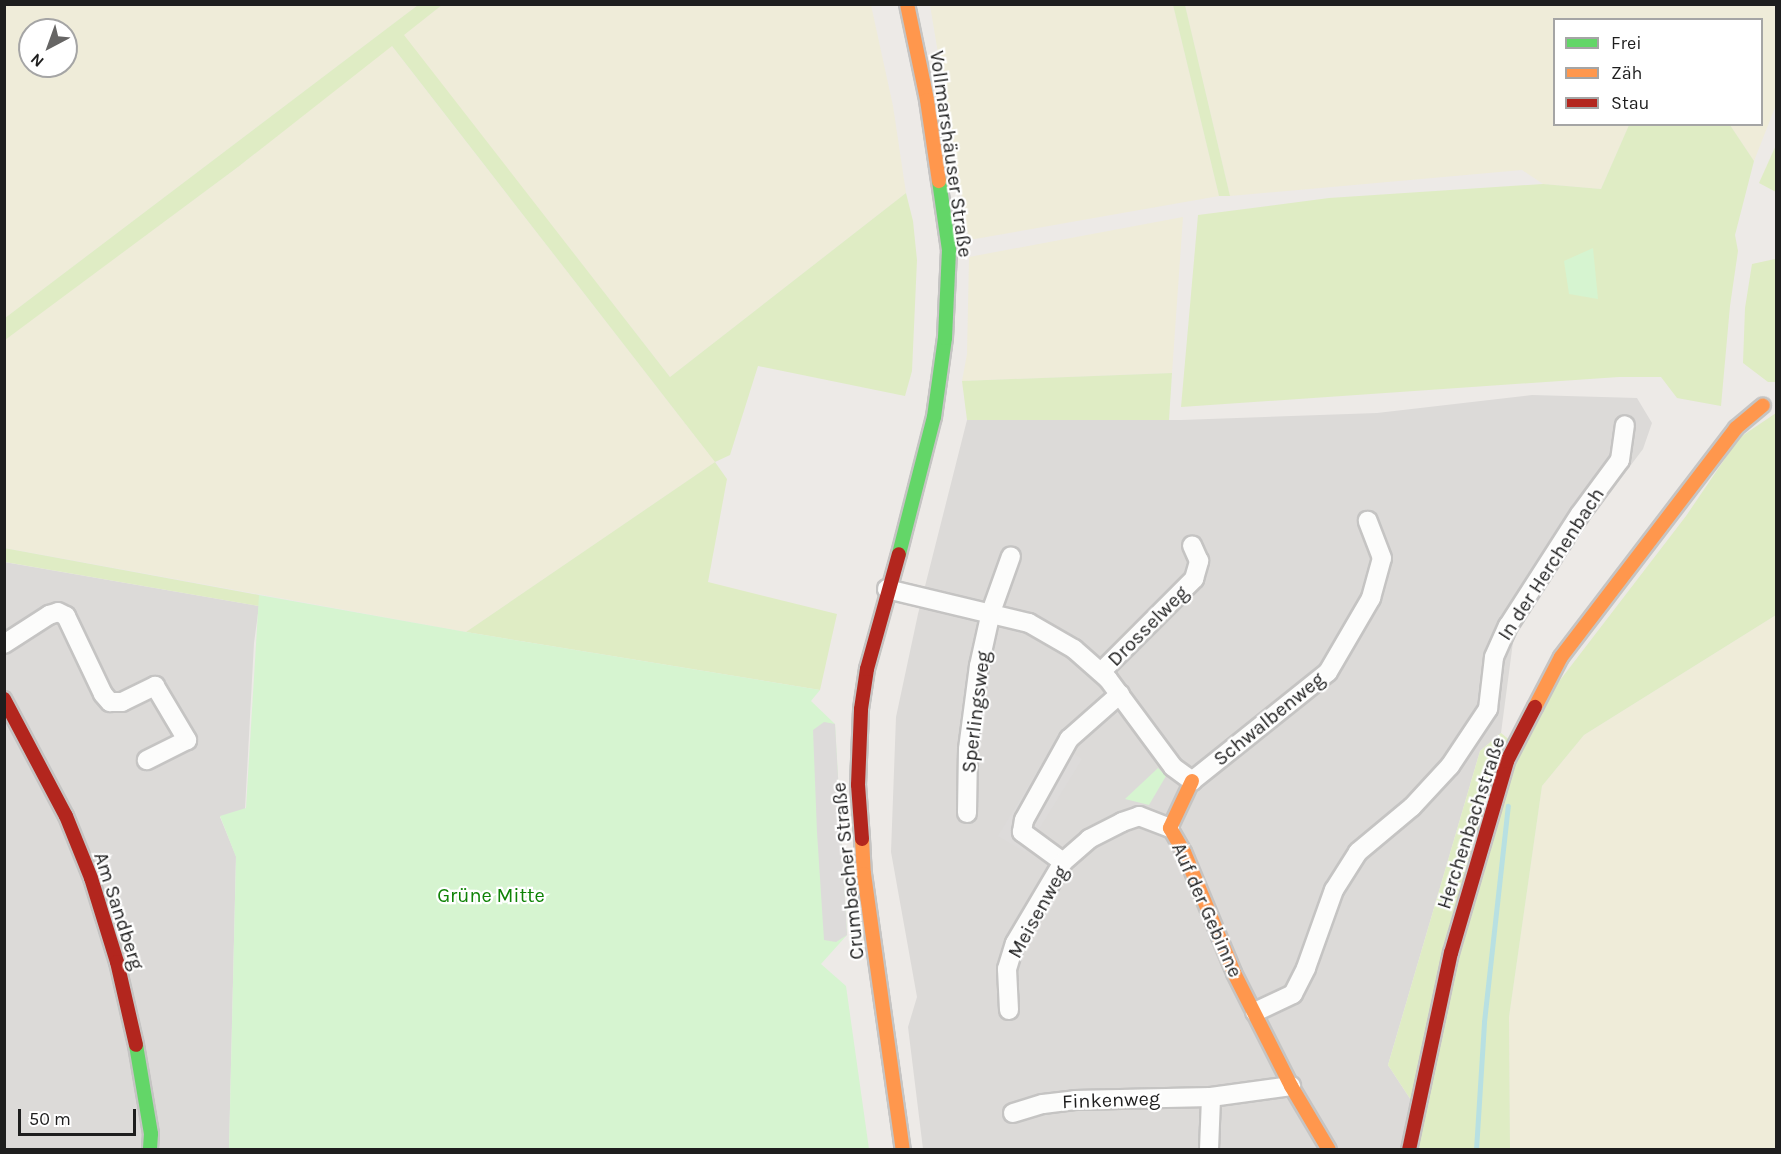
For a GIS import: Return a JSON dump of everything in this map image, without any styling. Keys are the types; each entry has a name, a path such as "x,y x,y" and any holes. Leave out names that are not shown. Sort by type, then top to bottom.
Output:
{"street":[{"name":"Vollmarshäuser Straße","path":"907,4 927,100 949,250 945,338 934,417"},
{"name":"Herchenbachstraße","path":"1409,1149 1451,952 1507,761 1561,657 1668,520 1736,428 1763,405"},
{"name":"Crumbacher Straße","path":"903,1149 864,874 858,785 861,709 867,669 887,589 922,471 934,417"},
{"name":"In der Herchenbach","path":"1255,1012 1293,994 1306,968 1334,890 1358,852 1412,807 1450,766 1488,709 1494,657 1508,626 1574,524 1620,460 1625,425"},
{"name":"Schwalbenweg","path":"1192,781 1328,672 1371,598 1382,558 1368,520"},
{"name":"Drosselweg","path":"1101,672 1194,579 1200,561 1192,545"},
{"name":"Sperlingsweg","path":"967,813 968,748 979,666 991,612 1011,556"},
{"path":"887,589 991,612 1029,623 1074,649 1101,672 1120,694 1173,767 1192,781"},
{"path":"4,644 49,615 58,612 66,616 103,694 110,702 122,702 155,686 187,740 147,760"},
{"path":"1063,862 1022,832 1024,820 1069,739 1120,694"},
{"name":"Am Sandberg","path":"4,699 66,816 91,878 117,962 133,1029 151,1134 150,1149"},
{"name":"Auf der Gebinne","path":"1192,781 1170,828 1184,852 1234,973 1291,1086"},
{"name":"Meisenweg","path":"1009,1010 1007,969 1015,943 1063,862 1089,839 1139,816 1170,828"},
{"path":"1291,1086 1329,1149"},
{"name":"Finkenweg","path":"1013,1113 1043,1104 1075,1100 1211,1097 1291,1086"},
{"path":"1209,1149 1211,1097"}],"shaded area":[{"path":"5,5 418,5 5,318"},
{"path":"442,5 871,5 893,106 906,193 670,377 403,35"},
{"path":"930,5 1173,5 1219,196 969,240"},
{"path":"1185,5 1776,5 1776,105 1754,161 1731,126 1763,126 1763,18 1553,18 1553,126 1629,126 1601,189 1543,184 1522,170 1230,196"},
{"path":"391,45 715,462 466,632 5,548 4,340 238,167"},
{"path":"1183,217 1172,373 962,381 967,354 969,257"},
{"path":"1532,395 1637,398 1652,423 1643,449 1545,579 1513,642 1501,733 1480,751 1388,1065 1422,1117 1414,1149 923,1149 908,1027 917,997 891,852 896,717 918,614 967,420 1181,420 1377,413"},
{"path":"4,562 259,606 254,643 245,809 220,817 236,856 229,1149 5,1149"},
{"path":"1776,615 1776,1149 1510,1150 1509,1017 1542,786 1584,735"},
{"path":"824,722 835,724 847,935 836,942 824,940 817,832 813,730"},
{"path":"1055,742 1082,759 1025,852 998,836"}],"green space":[{"path":"418,5 442,5 404,35 670,377 906,193 913,221 917,260 912,371 905,396 758,366 730,455 715,462 392,46 238,167 5,340 5,318"},
{"path":"1173,5 1185,5 1230,196 1219,196"},
{"path":"1629,126 1731,126 1754,161 1735,235 1738,251 1730,306 1721,406 1677,398 1661,377 1619,377 1181,407 1198,215 1329,198 1543,184 1601,189"},
{"path":"1776,145 1776,192 1759,183"},
{"path":"1593,248 1598,299 1569,294 1564,261"},
{"path":"1776,251 1776,382 1768,382 1743,363 1745,308 1752,264 1775,259"},
{"path":"1172,373 1169,420 967,420 962,381"},
{"path":"1776,413 1776,615 1584,735 1542,786 1509,1017 1510,1149 1414,1149 1422,1117 1388,1065 1480,751 1501,733 1522,750 1554,688 1686,516 1739,438"},
{"path":"715,462 727,479 708,582 837,614 820,690 466,632"},
{"path":"4,548 259,595 259,606 5,562"},
{"name":"Grüne Mitte","path":"259,595 466,632 820,690 811,701 835,724 847,935 821,964 846,986 869,1149 229,1149 236,857 220,816 246,808"},
{"path":"1158,768 1166,776 1149,805 1125,799"}],"waterway":[{"path":"1476,1150 1484,1022 1508,806"}],"traffic: fast":[{"path":"899,554 934,417 945,338 949,250 939,181"},
{"path":"136,1045 151,1134 150,1150"}],"traffic: slow":[{"path":"907,4 927,100 939,181"},
{"path":"1535,707 1561,657 1736,428 1763,405"},
{"path":"1192,781 1170,828 1184,852 1234,973 1291,1086 1329,1150"},
{"path":"862,839 864,874 903,1150"}],"traffic: jam":[{"path":"862,839 858,785 861,709 867,669 899,554"},
{"path":"4,699 66,816 91,878 117,962 136,1045"},
{"path":"1409,1150 1451,953 1507,761 1535,707"}]}
